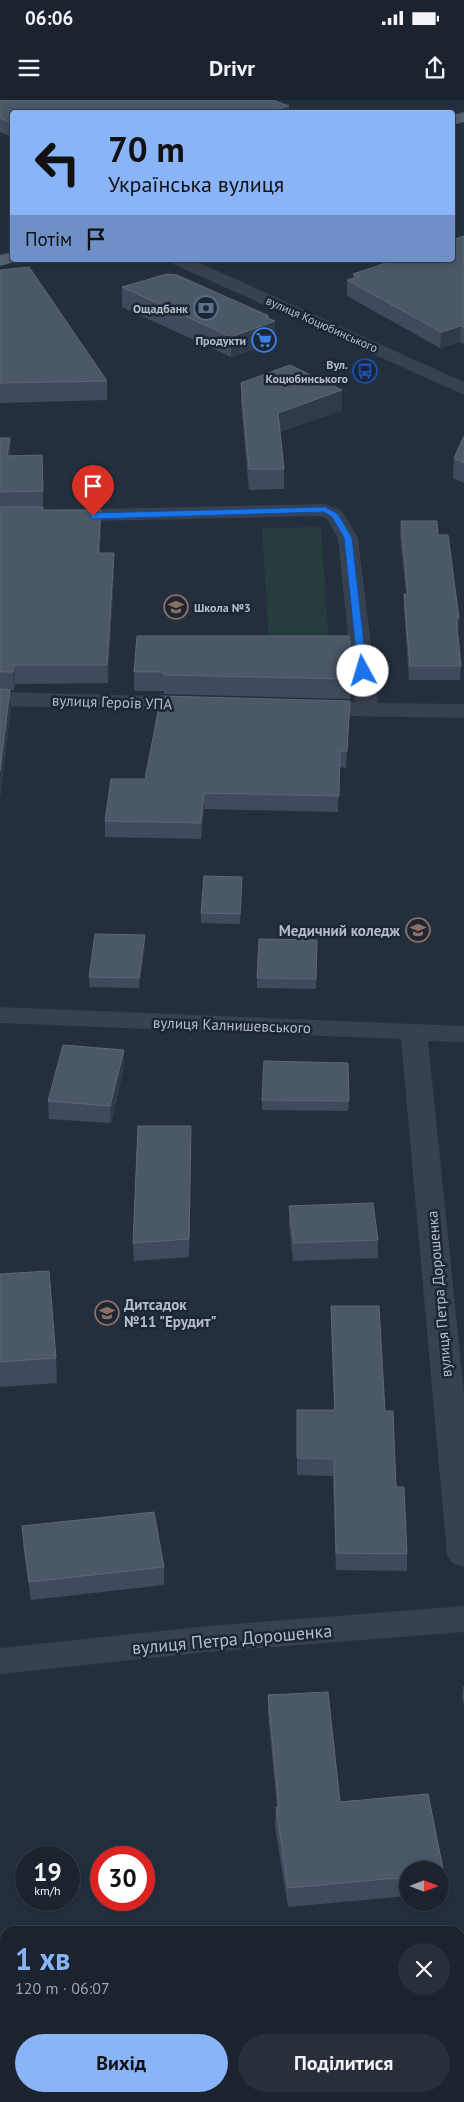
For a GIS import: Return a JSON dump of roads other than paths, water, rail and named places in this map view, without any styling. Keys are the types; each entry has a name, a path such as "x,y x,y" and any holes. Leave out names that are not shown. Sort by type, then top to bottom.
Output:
{"street":[{"name":"вулиця Коцюбинського","path":"183,262 464,389"},
{"path":"0,517 325,510 335,516 348,538 367,709"},
{"name":"вулиця Героїв УПА","path":"0,699 218,705"},
{"path":"327,708 464,711"},
{"name":"вулиця Калнишевського","path":"0,1015 464,1034"},
{"name":"вулиця Петра Дорошенка","path":"414,1032 464,1556"},
{"name":"вулиця Петра Дорошенка","path":"0,1662 208,1639 464,1619"}],"place":[{"name":"Ощадбанк","path":"206,308"},
{"name":"Продукти","path":"264,340"},
{"name":"Вул. Коцюбинського","path":"365,371"},
{"name":"Школа №3","path":"176,607"},
{"name":"Медичний коледж","path":"418,930"},
{"name":"Дитсадок №11 \"Ерудит\"","path":"107,1313"}]}
